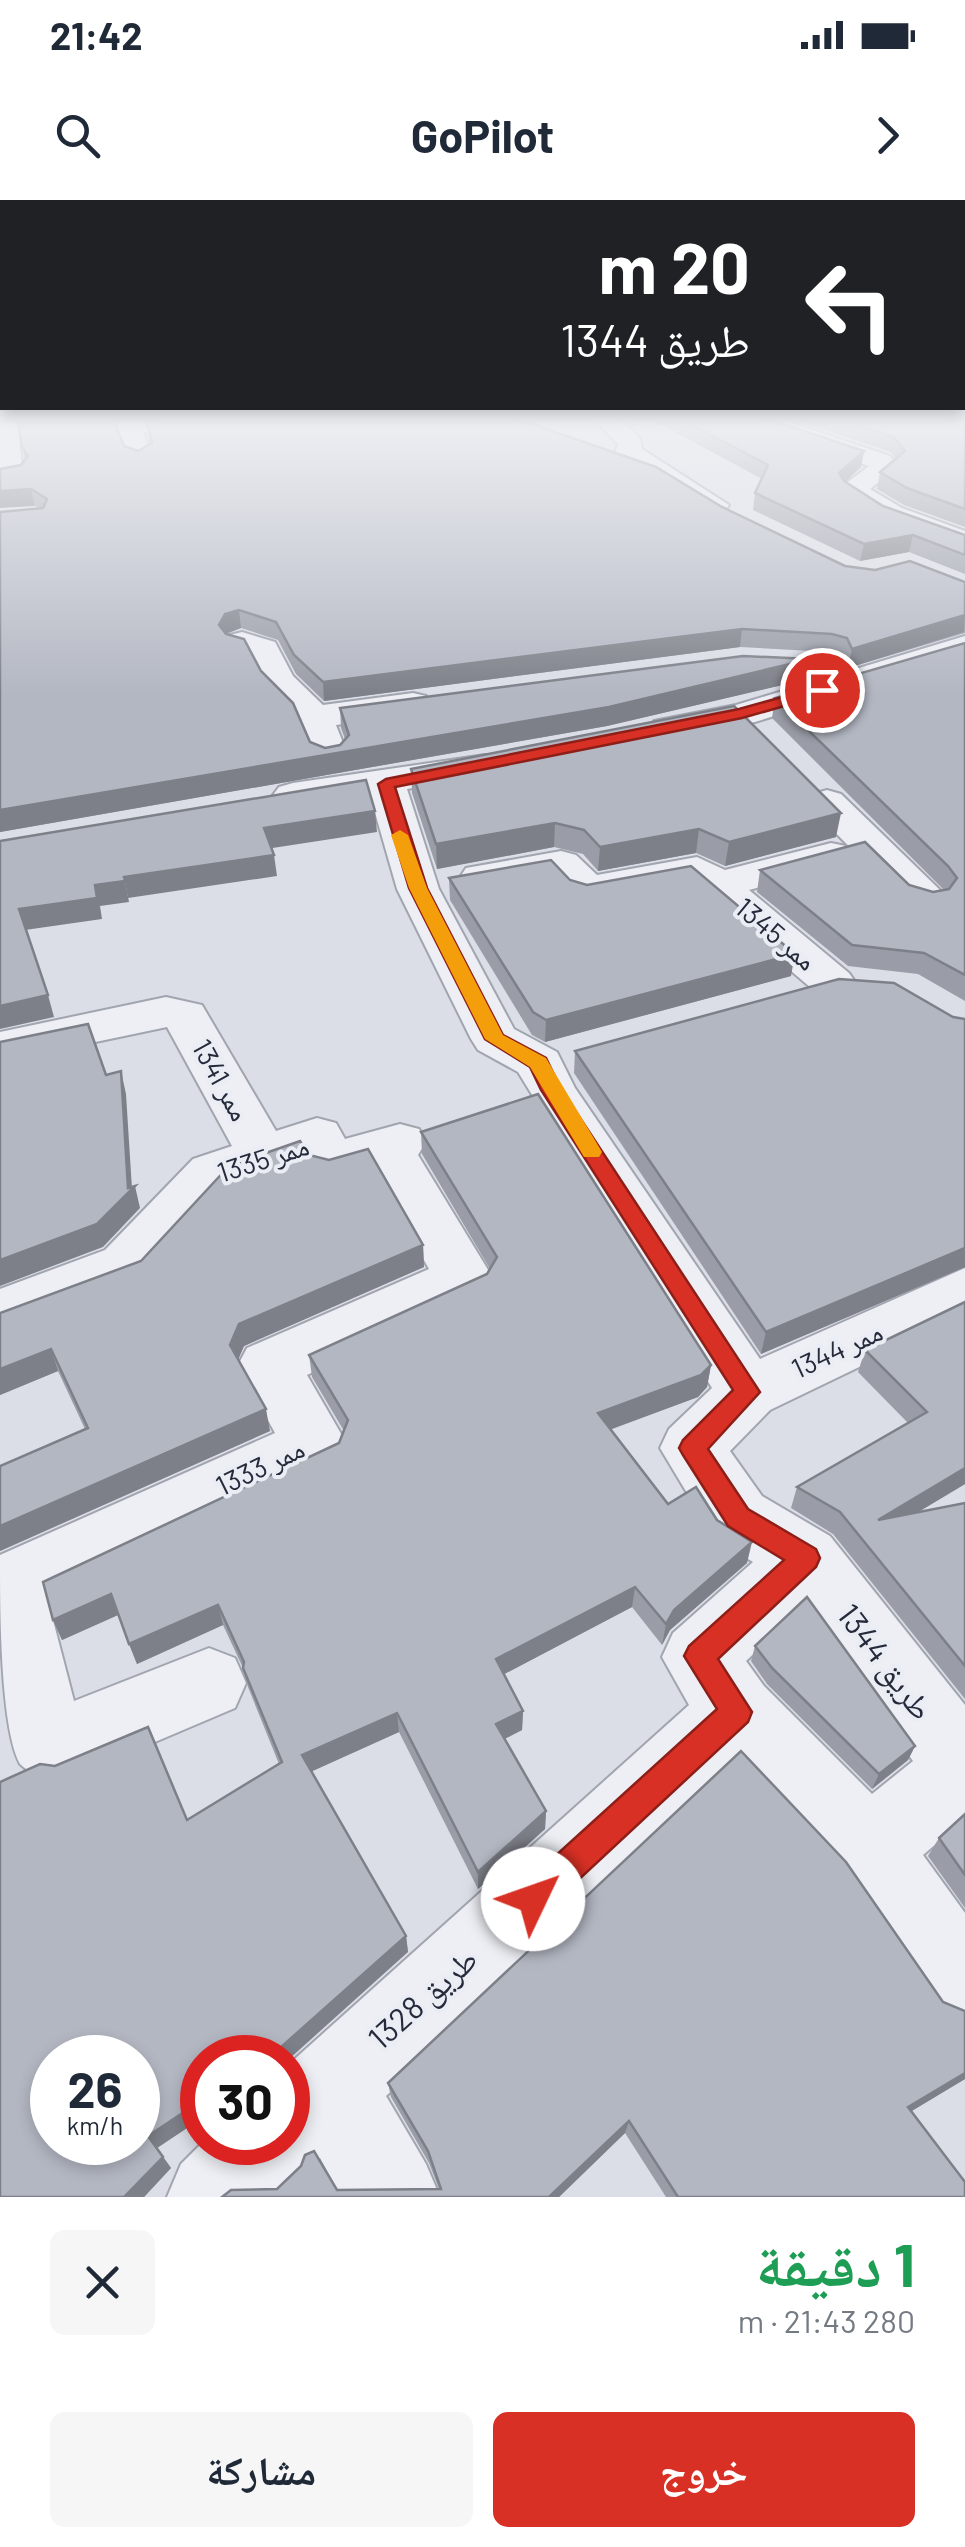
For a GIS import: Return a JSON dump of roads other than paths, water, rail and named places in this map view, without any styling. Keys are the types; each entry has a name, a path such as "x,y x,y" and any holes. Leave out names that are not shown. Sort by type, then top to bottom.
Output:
{"street":[{"path":"722,509 732,515"},
{"path":"881,509 965,541"},
{"path":"627,737 754,727 825,678 965,621"},
{"path":"242,642 263,649 278,681 315,717 364,786 496,1039 555,1069 748,1392"},
{"path":"793,664 825,678 948,652 965,676"},
{"path":"315,717 450,699"},
{"path":"266,800 512,761"},
{"path":"805,780 925,899"},
{"path":"418,888 555,864 565,866 587,890 697,870 718,885 868,845"},
{"name":"ممر 1345","path":"718,885 852,986 778,998"},
{"path":"0,1014 128,984"},
{"name":"ممر 1341","path":"0,1047 166,1012 185,1015 262,1154"},
{"path":"496,1108 555,1069"},
{"name":"ممر 1335","path":"0,1313 125,1265 212,1172 317,1136 332,1161 441,1128"},
{"name":"ممر 1333","path":"209,1683 63,1743 52,1742 44,1735 6,1590 315,1444 269,1365 464,1278 386,1146"},
{"name":"ممر 1344","path":"738,1518 692,1448 748,1392 965,1290"},
{"name":"طريق 1344","path":"738,1518 806,1558 965,1768 869,1848"},
{"path":"806,1558 699,1656 737,1712 869,1848 965,1985"},
{"name":"طريق 1328","path":"310,2105 737,1712"},
{"path":"310,2130 392,2197"},
{"name":"طريق 1328","path":"214,2197 247,2165"}]}
